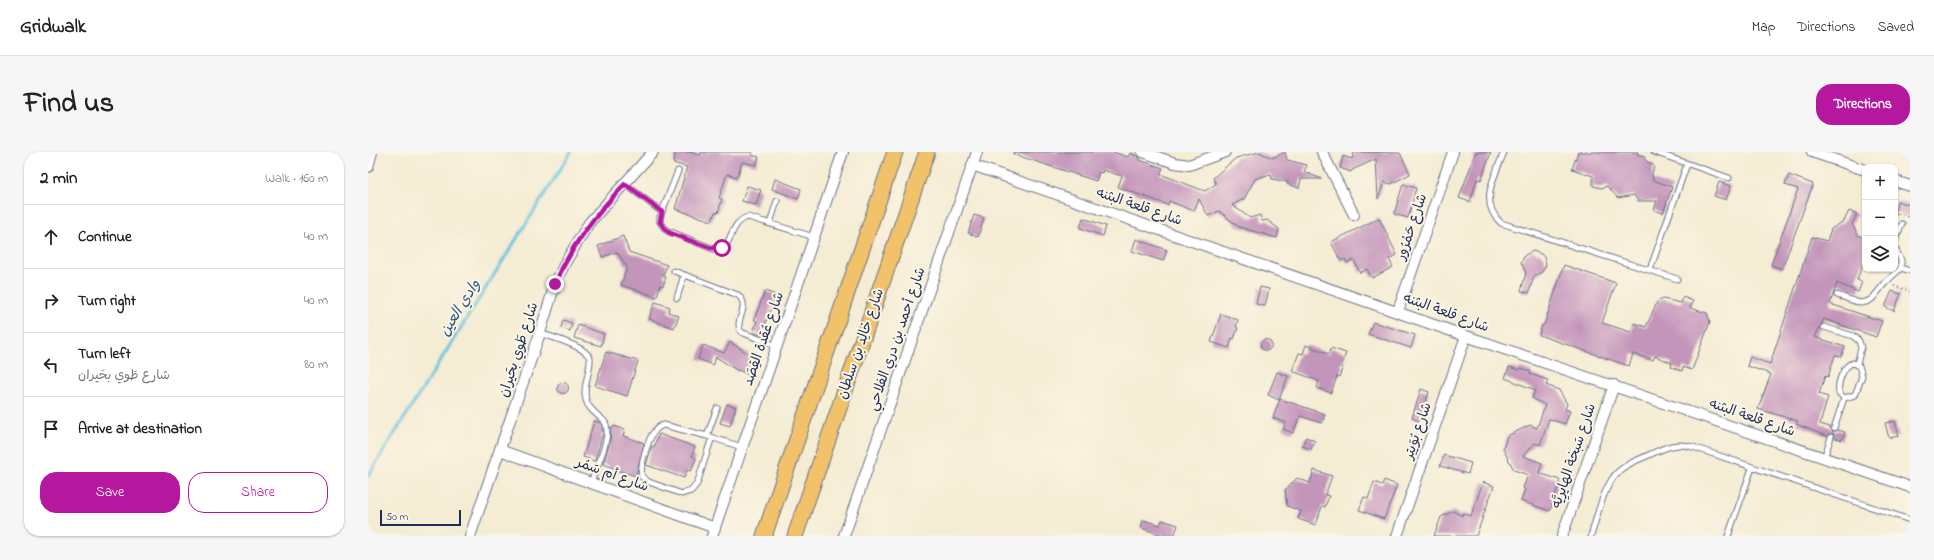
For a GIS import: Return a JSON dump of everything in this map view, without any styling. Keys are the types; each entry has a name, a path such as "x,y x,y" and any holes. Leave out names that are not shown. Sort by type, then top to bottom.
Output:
{"main road":[{"path":"764,536 895,152"},
{"name":"شارع خالِد بن سلطان","path":"795,536 927,152"}],"street":[{"path":"368,167 372,152"},
{"name":"شارع طَوي بحَيران","path":"470,536 540,333 555,284 570,252 589,223 653,152"},
{"name":"شارع عُقدة القِصَد","path":"713,532 843,152"},
{"name":"شارع أحمد بن دري الفلاحي","path":"844,536 977,152"},
{"path":"1144,152 1175,163 1189,165 1225,152"},
{"path":"1322,152 1354,214"},
{"name":"شارع حَمْرُور","path":"1398,311 1453,152"},
{"path":"1812,152 1862,169"},
{"name":"شارع قلعة البثنه","path":"972,165 1398,311 1466,336 1614,385 1910,487"},
{"path":"1898,182 1910,186"},
{"name":"شارع بُوَيتِر","path":"1397,536 1466,336"},
{"name":"شارع سَبخة الهايرِيَّه","path":"1562,536 1614,385"},
{"name":"شارع أم سَمُر","path":"500,450 591,482 713,532"}],"lane":[{"path":"1504,152 1490,193 1489,201 1490,210 1501,223 1676,279"},
{"path":"1654,152 1729,178"},
{"path":"1650,270 1687,164"},
{"path":"678,171 662,212 660,222 666,230 716,250 726,245 736,225 743,218 753,218 814,237"},
{"path":"625,184 662,212"},
{"path":"770,223 777,201"},
{"path":"1897,236 1902,224"},
{"path":"1837,295 1860,303 1872,299 1885,283 1901,268 1901,260 1898,254"},
{"path":"1901,268 1910,271"},
{"path":"674,271 738,295 743,302 744,308 738,325 741,332 777,346"},
{"path":"677,298 684,275"},
{"path":"1824,327 1853,336 1859,341 1861,348 1857,364 1862,372 1856,392 1852,398 1844,398 1839,393 1838,389 1844,369 1849,364 1857,364"},
{"path":"540,333 581,349 588,354 590,358 585,387 586,400 588,405 605,422 608,431 591,482"},
{"path":"1834,428 1844,398"},
{"path":"717,408 710,436 697,484 691,491 682,494 649,482 642,477 641,469 643,462 652,434 658,426 669,425 710,436 742,447"},
{"path":"1824,458 1831,437"},
{"path":"1591,536 1609,484 1613,477 1626,466 1674,444 1684,445 1910,520"},
{"path":"1728,536 1752,468"}],"path":[{"path":"1885,283 1910,291"}],"building":[{"path":"676,152 689,152 701,155 701,152 753,152 751,155 759,157 756,165 742,162 737,177 727,174 719,198 722,199 718,213 715,212 712,221 675,209 687,167 673,163"},
{"path":"1013,152 1113,152 1128,157 1130,153 1138,156 1139,160 1163,168 1160,174 1205,191 1216,184 1213,178 1236,158 1259,152 1272,158 1285,152 1287,160 1307,165 1304,172 1322,179 1301,179 1299,188 1287,184 1288,182 1272,179 1271,174 1255,179 1244,199 1232,205 1250,218 1260,215 1262,221 1267,220 1279,229 1277,238 1239,227 1219,211 1208,216 1199,199 1194,211 1169,201 1168,205 1118,187 1122,176 1103,170 1102,173 1099,172 1096,181 1013,154"},
{"path":"1354,152 1400,153 1410,174 1391,184 1384,182 1378,199 1376,159 1352,170 1351,172 1340,168 1343,156 1352,159"},
{"path":"1476,152 1491,152 1481,180 1477,179 1470,202 1459,198"},
{"path":"1578,152 1638,152 1637,154 1644,156 1646,161 1654,166 1652,174 1653,180 1672,187 1663,213 1654,210 1657,201 1638,201 1634,195 1618,198 1607,186 1602,188 1593,186 1593,176 1572,169"},
{"path":"1789,175 1813,184 1782,269 1771,265 1798,189 1785,185"},
{"path":"775,179 801,189 798,199 772,189"},
{"path":"1719,182 1731,186 1726,200 1714,196"},
{"path":"1403,184 1416,188 1408,218 1394,214"},
{"path":"747,186 761,190 756,205 742,201"},
{"path":"1898,201 1910,205 1910,217 1898,214"},
{"path":"1849,211 1857,214 1852,224 1858,235 1862,237 1862,266 1857,280 1862,282 1858,292 1837,283 1830,304 1882,321 1876,337 1824,319 1815,337 1845,347 1841,357 1835,355 1828,377 1825,376 1819,394 1828,397 1820,424 1830,427 1833,432 1838,430 1845,432 1842,440 1835,438 1833,433 1827,436 1796,424 1798,421 1758,409 1771,374 1747,366 1750,357 1770,364 1812,237 1827,241 1831,229 1844,221"},
{"path":"974,215 984,218 978,237 968,233"},
{"path":"1083,218 1106,226 1103,236 1080,228"},
{"path":"1379,218 1397,255 1389,259 1393,267 1372,278 1367,269 1360,273 1354,260 1347,263 1345,259 1341,261 1331,242"},
{"path":"623,236 629,252 667,265 663,276 666,277 663,286 660,285 657,297 621,285 627,267 617,252 602,257 598,246"},
{"path":"1136,239 1167,250 1163,261 1132,251"},
{"path":"1533,251 1544,257 1546,265 1542,272 1534,276 1529,293 1521,291 1526,273 1521,262 1525,255"},
{"path":"1564,265 1616,283 1602,323 1631,332 1634,323 1646,327 1657,302 1663,299 1681,303 1683,297 1693,301 1690,308 1707,313 1710,322 1692,370 1683,367 1682,371 1671,367 1672,363 1655,356 1653,360 1633,354 1629,366 1539,335 1542,325 1544,325"},
{"path":"1260,287 1269,289 1265,306 1256,304"},
{"path":"765,291 776,295 765,324 767,325 763,336 753,332 757,321 754,320"},
{"path":"1892,291 1901,294 1894,311 1885,307"},
{"path":"655,302 670,307 668,312 679,316 674,328 649,319"},
{"path":"1221,314 1238,320 1236,327 1238,328 1234,339 1232,338 1229,348 1211,342"},
{"path":"563,320 572,323 570,331 561,328"},
{"path":"1373,322 1415,335 1411,348 1368,334"},
{"path":"578,325 604,334 601,346 574,338"},
{"path":"1266,339 1270,341 1272,345 1270,349 1266,351 1262,349 1260,345 1262,341"},
{"path":"730,342 749,354 748,357 753,360 748,375 739,370 738,371 716,357 713,365 698,359 703,345 724,353"},
{"path":"1306,345 1329,354 1331,348 1346,353 1341,366 1343,367 1339,377 1337,376 1331,393 1317,388 1319,381 1292,371 1299,353 1303,354"},
{"path":"606,352 638,361 627,396 595,386"},
{"path":"1509,367 1531,371 1530,374 1548,380 1546,385 1559,390 1567,404 1565,409 1570,411 1565,424 1549,419 1540,445 1535,443 1523,456 1542,463 1539,473 1560,480 1550,511 1521,501 1525,489 1523,488 1528,475 1514,470 1503,449 1507,436 1530,425 1537,428 1545,405 1532,398 1535,390 1505,378"},
{"path":"1277,372 1288,376 1279,400 1268,395"},
{"path":"563,382 567,384 569,388 567,392 563,394 559,392 557,388 559,384"},
{"path":"1421,389 1429,392 1419,421 1412,418"},
{"path":"1280,399 1325,414 1322,423 1300,416 1293,433 1283,429 1286,423 1273,418"},
{"path":"727,404 736,407 730,426 720,423"},
{"path":"594,421 601,423 603,433 595,461 583,457"},
{"path":"1895,421 1899,436 1889,438 1885,423"},
{"path":"614,426 625,430 623,436 644,443 636,476 613,469 614,468 603,464 610,442 611,427 613,428"},
{"path":"659,434 695,447 692,456 696,458 691,471 687,470 684,478 646,465 652,446 654,447"},
{"path":"1306,437 1315,441 1311,449 1302,446"},
{"path":"1444,455 1471,463 1468,474 1440,466"},
{"path":"1314,470 1332,476 1325,495 1329,496 1325,507 1322,506 1316,525 1298,519 1301,511 1287,506 1285,490 1297,478 1310,483"},
{"path":"1384,480 1397,485 1384,519 1359,510 1364,497 1368,499 1374,482 1382,485"},
{"path":"1483,482 1494,486 1476,536 1434,536 1441,517 1453,511 1462,516 1462,513 1471,516"},
{"path":"1143,520 1160,525 1162,520 1178,525 1174,536 1166,536 1141,528"}],"waterway":[{"name":"وادي العين","path":"368,476 571,152"}],"route":[{"path":"555,284 570,252 589,223 625,184 662,212 660,222 662,227 666,230 716,250 722,248"}]}
